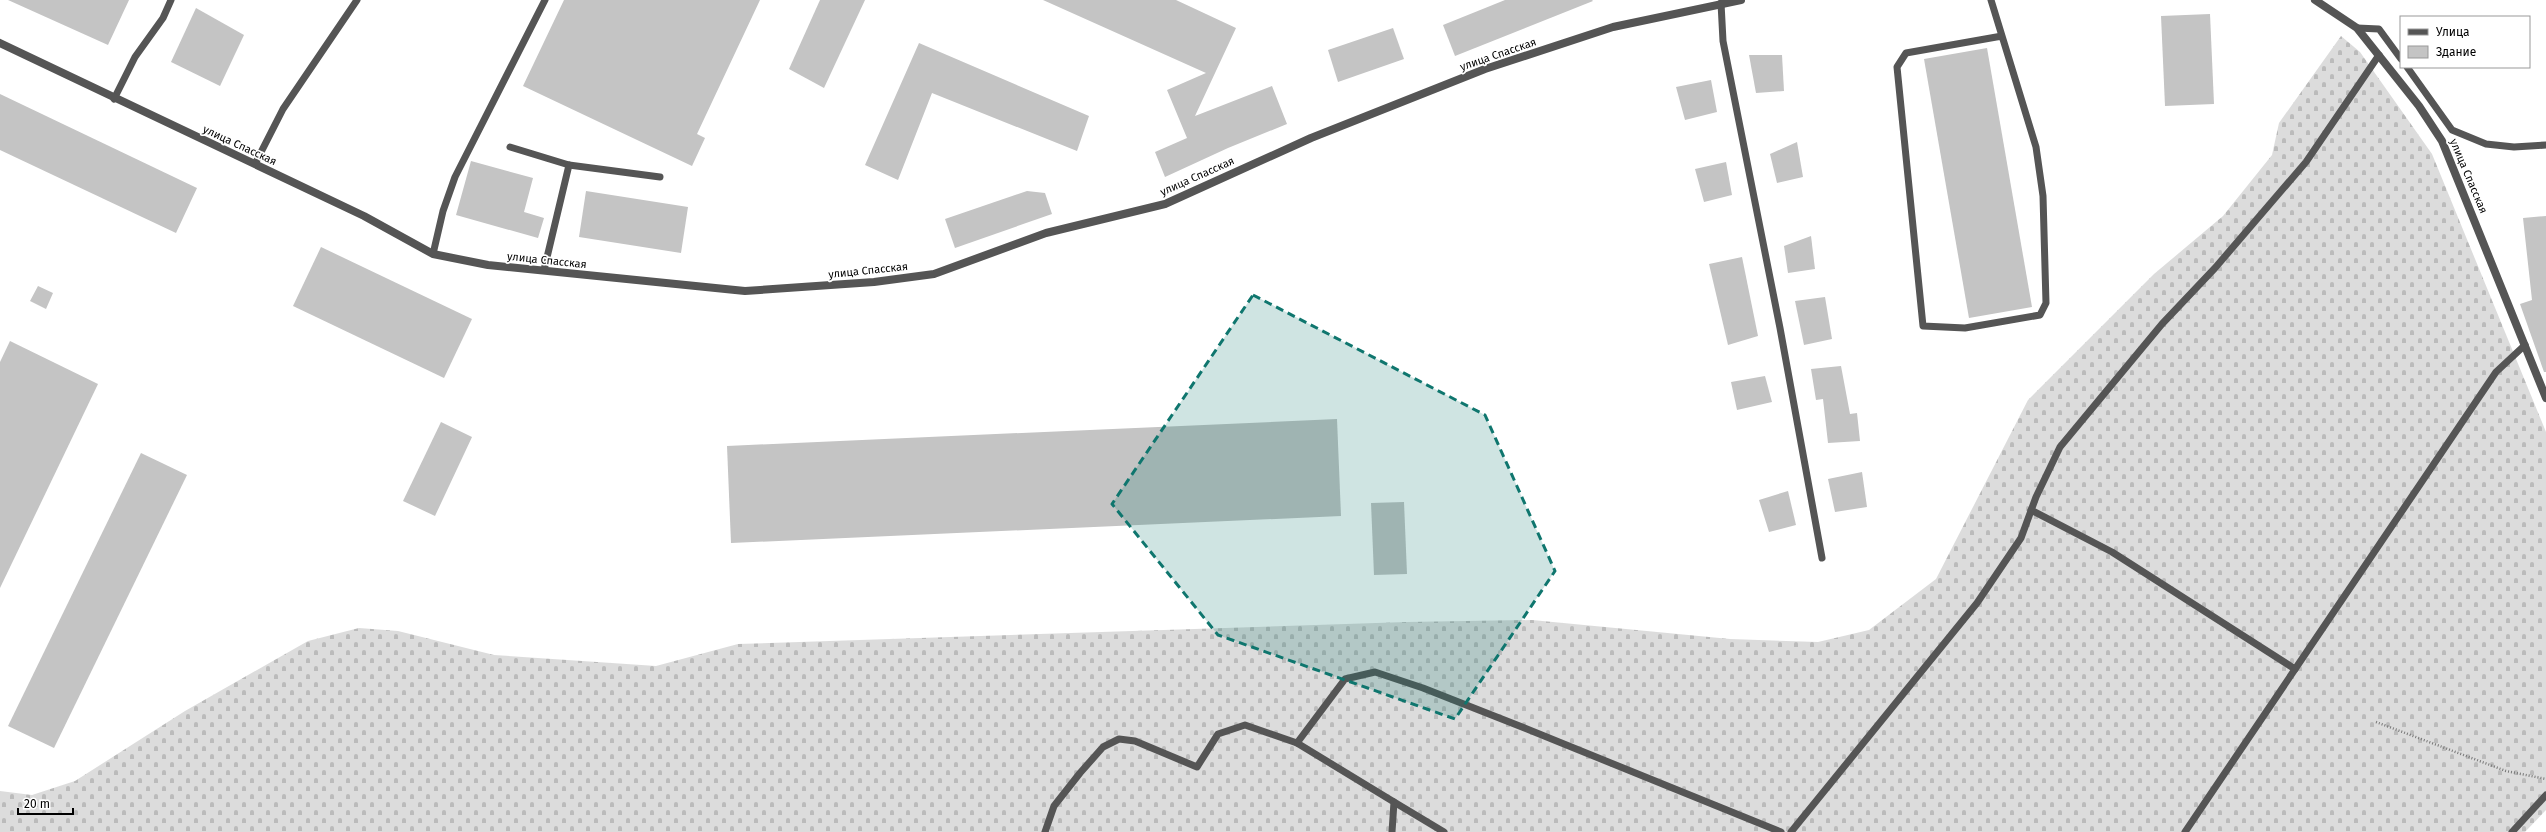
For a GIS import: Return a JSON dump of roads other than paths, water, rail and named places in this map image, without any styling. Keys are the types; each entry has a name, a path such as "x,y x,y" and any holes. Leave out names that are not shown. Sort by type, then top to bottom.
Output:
{"street":[{"name":"улица Спасская","path":"0,43 114,99 364,216 433,254 488,265 745,291 874,282 934,274 1046,233 1165,204 1311,138 1485,69 1613,27 1741,0"},
{"name":"улица Спасская","path":"2315,0 2357,28 2379,55 2442,141 2526,345 2546,398"}],"lane":[{"path":"114,99 135,57 163,18 171,0"},
{"path":"255,164 283,109 357,0"},
{"path":"433,254 443,211 455,177 545,0"},
{"path":"1991,0 2036,146 2043,196 2046,303 2040,315 1966,328 1923,326 1897,67 1906,52 2002,36"},
{"path":"1721,3 1723,41 1780,328 1822,558"},
{"path":"2357,28 2379,29 2400,58"},
{"path":"1791,832 1977,603 2021,538 2031,510 2060,447 2162,324 2215,268 2306,162 2379,55"},
{"path":"2408,68 2452,130 2486,144 2514,147 2546,145"},
{"path":"510,147 569,165 660,177"},
{"path":"544,270 569,165"},
{"path":"2185,832 2496,372 2526,345"},
{"path":"2031,510 2112,552 2295,669"},
{"path":"1297,743 1345,679 1375,672 1423,688 1520,726 1781,832"},
{"path":"1045,832 1054,806 1103,747 1119,739 1135,741 1197,767 1218,734 1244,725 1297,743 1444,832"},
{"path":"2512,832 2546,796"},
{"path":"1392,832 1394,802"}]}
